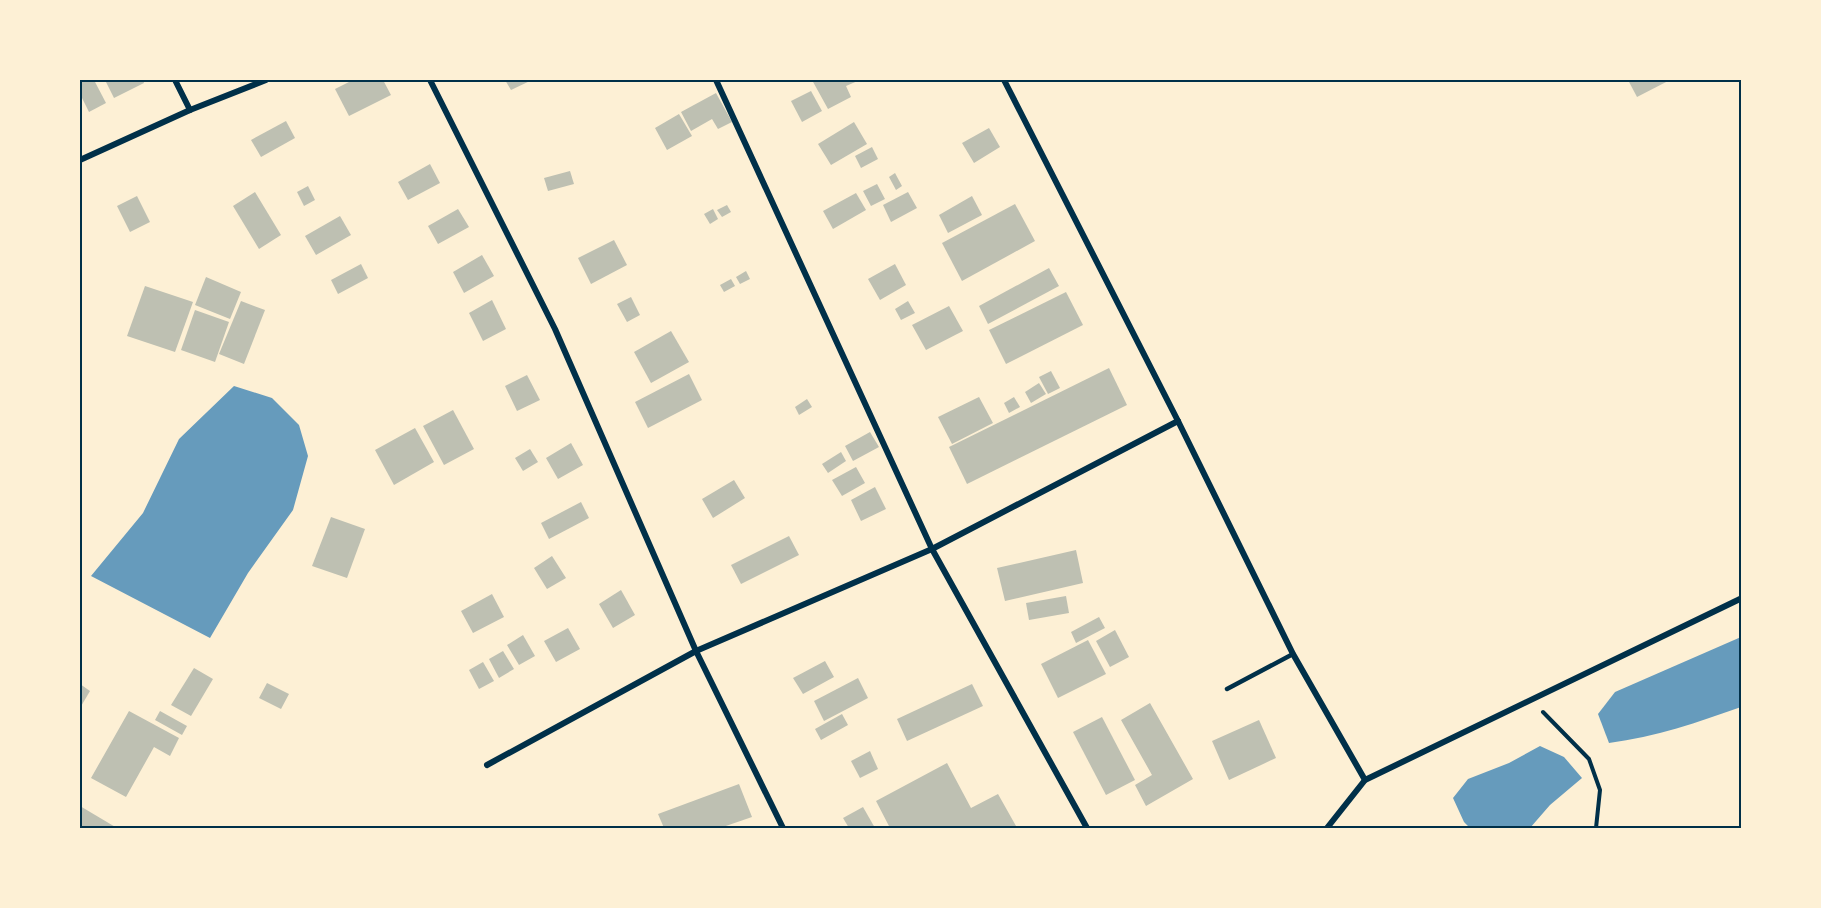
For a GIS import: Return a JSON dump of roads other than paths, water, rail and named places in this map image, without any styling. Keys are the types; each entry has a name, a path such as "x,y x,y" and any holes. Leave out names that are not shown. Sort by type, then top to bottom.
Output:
{"street":[{"path":"175,80 190,110"},
{"path":"80,160 190,110 266,80"},
{"path":"430,80 555,329 696,651 783,828"},
{"path":"716,80 932,549 1087,828"},
{"path":"1004,80 1179,421 1293,654 1365,780"},
{"path":"487,765 696,651 932,549 1179,421"},
{"path":"1327,828 1365,780 1742,598"}],"lane":[{"path":"1227,689 1293,654"}],"water":[{"path":"234,386 272,398 299,425 308,456 293,510 248,573 210,638 91,576 143,513 179,439"},
{"path":"1741,637 1741,707 1660,733 1609,743 1598,714 1615,692"},
{"path":"1540,746 1564,757 1582,778 1550,805 1530,828 1470,828 1464,822 1453,798 1468,779 1509,763"}]}
